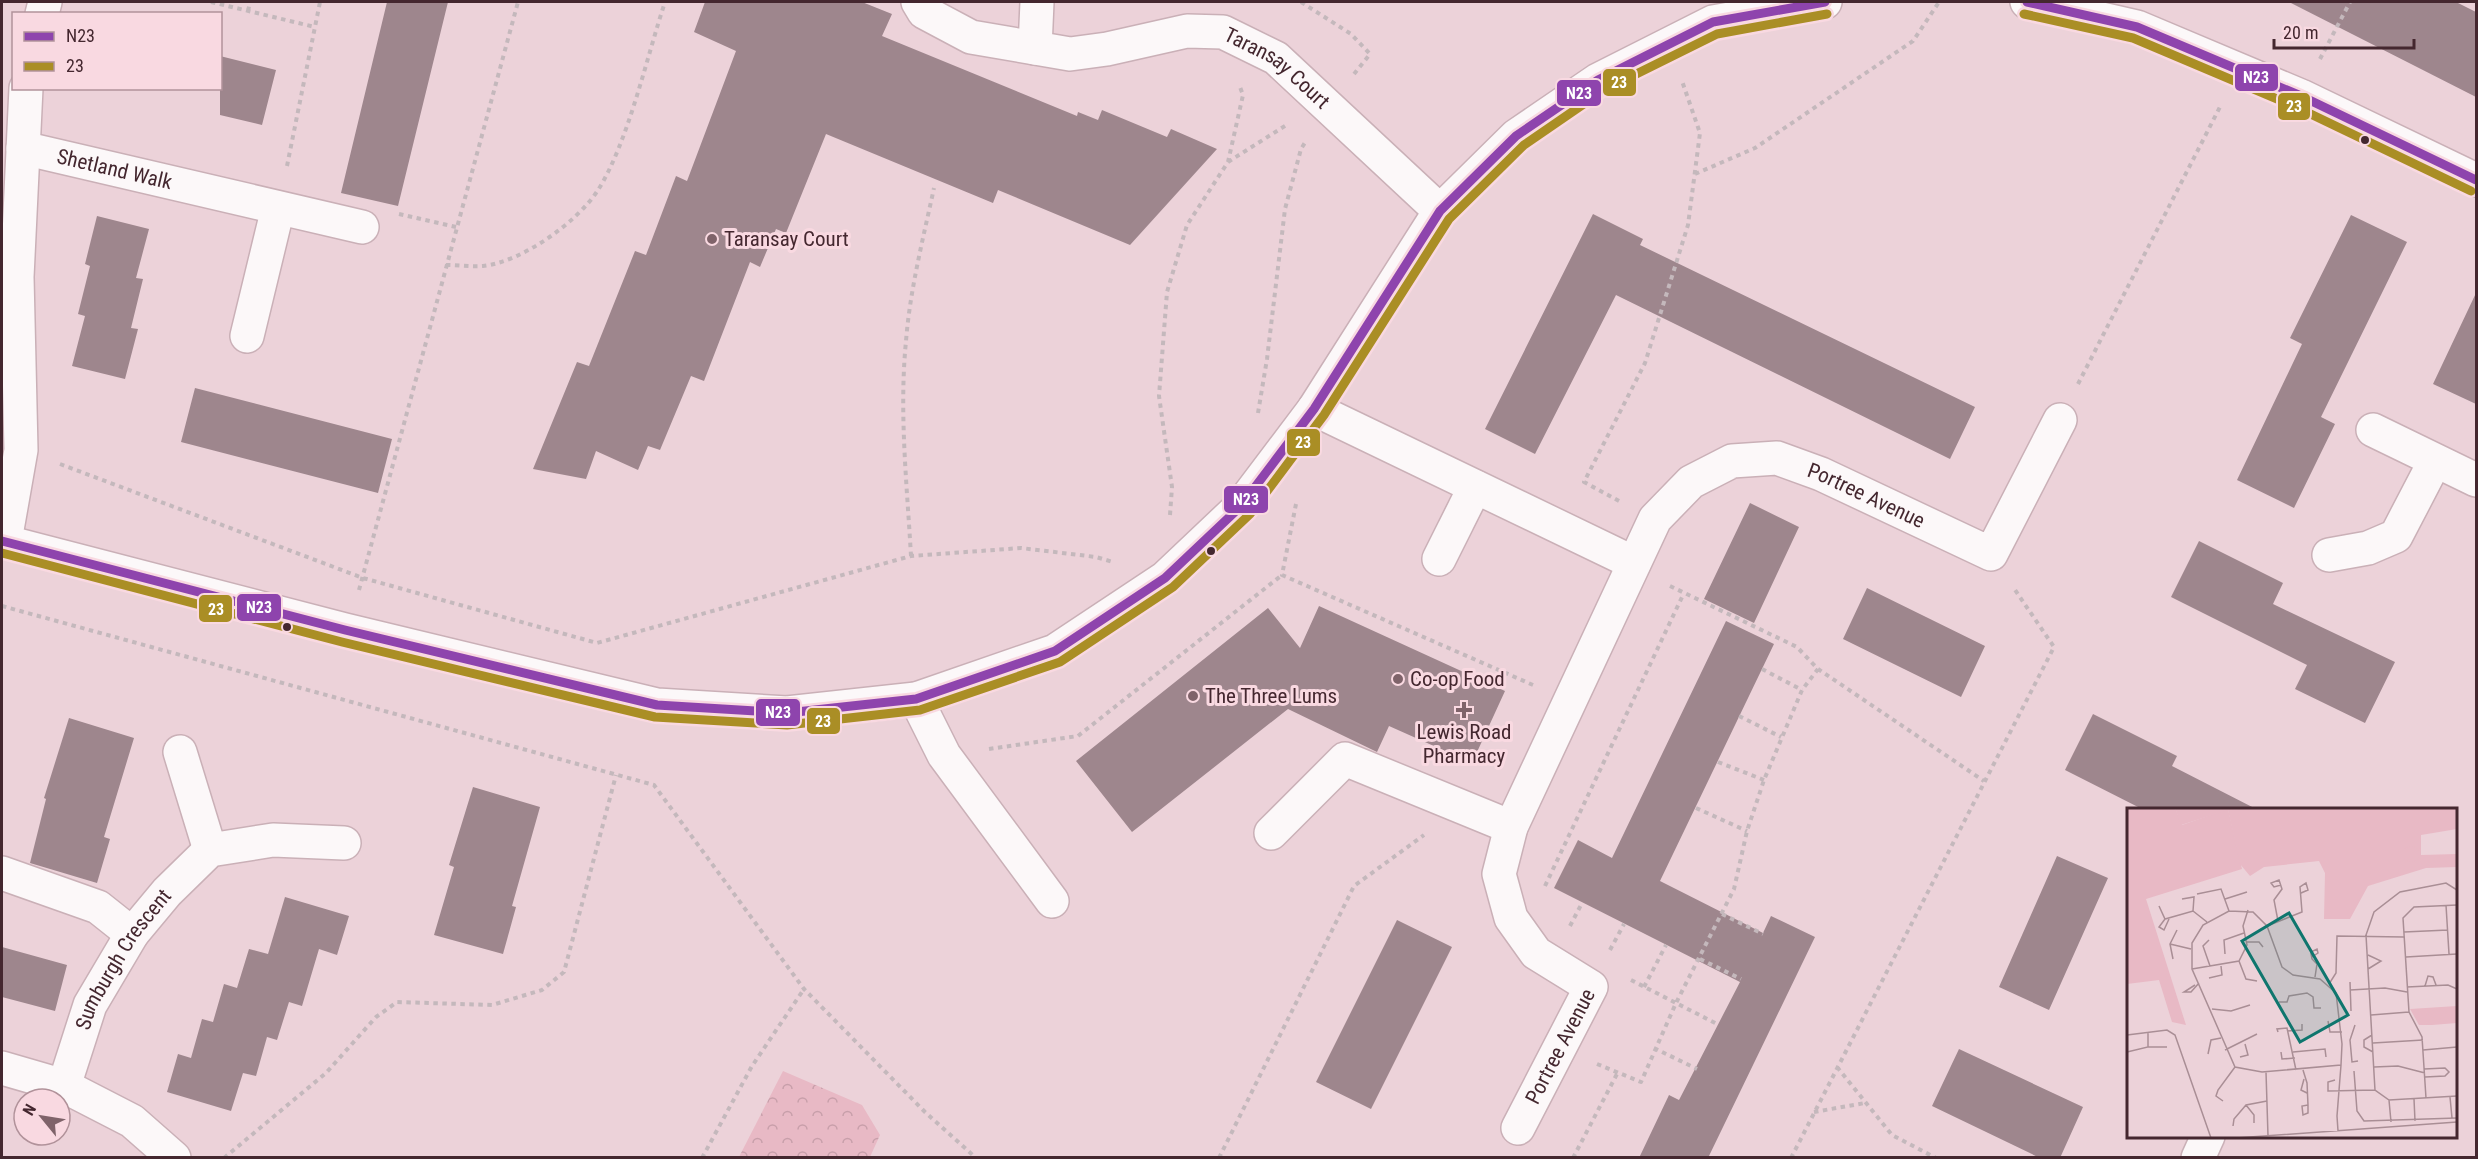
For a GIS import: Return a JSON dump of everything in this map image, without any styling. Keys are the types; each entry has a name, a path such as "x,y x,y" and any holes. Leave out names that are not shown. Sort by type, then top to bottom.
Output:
{"street":[{"name":"Taransay Court","path":"918,2 924,12 971,37 1070,54 1107,49 1187,31 1223,32 1276,58 1440,211"},
{"path":"1035,48 1037,2"},
{"path":"26,90 23,148 9,276 21,450 3,541 345,630 657,705 788,712 916,699 1054,651 1165,578 1240,507 1314,409 1440,211 1516,136 1598,80 1665,46 1709,12 1825,2"},
{"path":"2027,2 2137,27 2301,96 2476,180"},
{"name":"Shetland Walk","path":"23,148 362,227"},
{"path":"247,336 278,208"},
{"path":"1314,409 1634,563"},
{"path":"1991,554 2060,420"},
{"path":"2373,430 2476,480"},
{"name":"Portree Avenue","path":"1518,1128 1591,987 1536,953 1511,918 1499,874 1511,827 1655,519 1691,482 1732,462 1777,458 1821,474 1991,554"},
{"path":"2329,555 2368,548 2396,536 2436,461"},
{"path":"1439,559 1475,487"},
{"path":"916,699 944,755 1052,901"},
{"path":"180,752 210,850 273,840 344,843"},
{"path":"1271,832 1345,759 1511,827"},
{"name":"Sumburgh Crescent","path":"64,1086 90,1005 132,934 167,892 210,850"},
{"path":"2,873 98,907 132,934"},
{"path":"2,1068 64,1086 132,1121 174,1158"},
{"path":"2198,1158 2208,1138"}],"path":[{"path":"211,2 315,27"},
{"path":"248,11 250,2"},
{"path":"278,208 320,2"},
{"path":"345,630 363,578 518,2"},
{"path":"446,265 483,266 522,255 558,231 598,191 621,139 665,2"},
{"path":"1257,416 1268,359 1286,209 1301,149 1327,107 1370,54 1351,34 1301,2"},
{"path":"1695,174 1755,148 1913,40 1939,2"},
{"path":"2301,96 2350,2"},
{"path":"21,450 363,578 597,643 911,556 1021,548 1096,557 1165,578 1172,487 1159,396 1167,292 1187,225 1228,162 1243,95 1223,32"},
{"path":"1655,519 1584,483 1645,363 1688,225 1700,133 1686,90 1665,46"},
{"path":"2060,420 2239,70"},
{"path":"1228,162 1282,127 1327,107"},
{"path":"911,556 905,450 906,342 916,273 934,188"},
{"path":"362,227 393,213 456,227"},
{"path":"944,755 1078,736 1282,575 1297,498"},
{"path":"1791,1158 2054,647 1991,554"},
{"path":"1634,563 1683,595 1797,647 1818,669 1984,781"},
{"path":"1282,575 1570,700"},
{"path":"1545,887 1683,595"},
{"path":"2,606 654,785 804,989 925,1112 976,1158"},
{"path":"1761,669 1802,690"},
{"path":"1558,1049 1641,1082 1654,1048 1734,889 1747,831 1764,780 1802,690 1818,669"},
{"path":"1739,716 1782,737"},
{"path":"1718,762 1764,780"},
{"path":"224,1158 326,1073 376,1017 397,1002 492,1005 542,990 564,972 616,775"},
{"path":"1219,1158 1354,886 1462,807"},
{"path":"1696,808 1747,831"},
{"path":"1722,914 1763,934"},
{"path":"1608,955 1624,924"},
{"path":"1644,987 1666,945"},
{"path":"1700,958 1741,979"},
{"path":"1623,976 1719,1025"},
{"path":"702,1158 752,1066 804,989"},
{"path":"1654,1048 1697,1069"},
{"path":"1837,1067 1892,1135 1936,1158"},
{"path":"1573,1158 1618,1072"},
{"path":"1814,1112 1866,1103"}],"green space":[{"path":"783,1071 862,1105 880,1135 870,1157 739,1157"}],"building":[{"path":"387,2 448,2 398,206 341,193"},
{"name":"Taransay Court","path":"705,2 862,2 892,14 882,36 1077,116 1078,112 1098,120 1102,110 1167,137 1171,129 1217,149 1130,245 998,190 993,203 826,134 786,233 776,229 760,267 750,262 704,381 691,376 660,450 648,446 638,470 596,451 586,479 533,469 577,362 589,366 635,251 646,255 676,176 687,181 736,51 694,32"},
{"path":"2289,2 2456,2 2476,12 2476,97"},
{"path":"222,56 276,70 262,125 220,115"},
{"path":"1593,214 1643,239 1640,245 1975,407 1950,459 1616,295 1535,454 1485,429"},
{"path":"2351,215 2407,242 2321,417 2335,424 2294,508 2237,480 2302,344 2290,338"},
{"path":"97,216 149,229 136,278 143,279 131,328 138,329 125,379 72,366 85,316 78,314 90,266 85,264"},
{"path":"2476,293 2476,404 2433,384"},
{"path":"195,388 392,439 378,493 181,442"},
{"path":"1750,503 1799,527 1754,623 1704,599"},
{"path":"2199,541 2283,583 2273,604 2395,662 2365,723 2295,689 2307,665 2171,597"},
{"path":"1867,588 1985,646 1961,697 1843,639"},
{"path":"1319,606 1505,691 1472,763 1389,726 1377,752 1288,709 1132,832 1076,761 1268,608 1300,648"},
{"path":"1726,621 1774,644 1660,881 1763,933 1771,916 1815,937 1708,1158 1639,1158 1669,1095 1679,1100 1740,982 1554,888 1578,840 1612,858"},
{"path":"2093,714 2177,756 2172,766 2254,808 2140,808 2065,770"},
{"path":"69,718 134,738 104,837 110,839 97,883 30,863 46,799 44,798"},
{"path":"473,787 540,807 512,906 516,907 503,954 434,935 454,867 449,865"},
{"path":"2057,856 2108,878 2049,1010 1999,987"},
{"path":"285,897 349,916 337,955 319,949 302,1006 289,1002 277,1040 267,1037 256,1076 243,1073 231,1111 167,1092 178,1054 191,1058 202,1019 213,1022 224,984 237,988 249,949 268,954"},
{"path":"1397,920 1452,947 1371,1109 1316,1082"},
{"path":"2,947 67,965 55,1011 2,997"},
{"path":"1959,1049 2083,1107 2060,1158 2040,1158 1932,1106"}],"transit line":[{"name":"N23","path":"2,541 345,630 657,705 787,713 916,699 1055,651 1165,578 1240,507 1314,409 1440,211 1516,136 1598,80 1713,22 1825,2"},
{"name":"N23","path":"2027,2 2137,27 2301,96 2476,180"},
{"name":"23","path":"2,553 342,642 655,717 787,725 920,710 1060,662 1173,587 1250,514 1324,415 1449,219 1524,145 1604,90 1717,34 1827,14"},
{"name":"23","path":"2024,14 2133,38 2296,107 2471,191"}],"place":[{"name":"Taransay Court","path":"712,239"},
{"name":"Co-op Food","path":"1398,679"},
{"name":"The Three Lums","path":"1193,696"},
{"name":"Lewis Road Pharmacy","path":"1464,710"}]}
